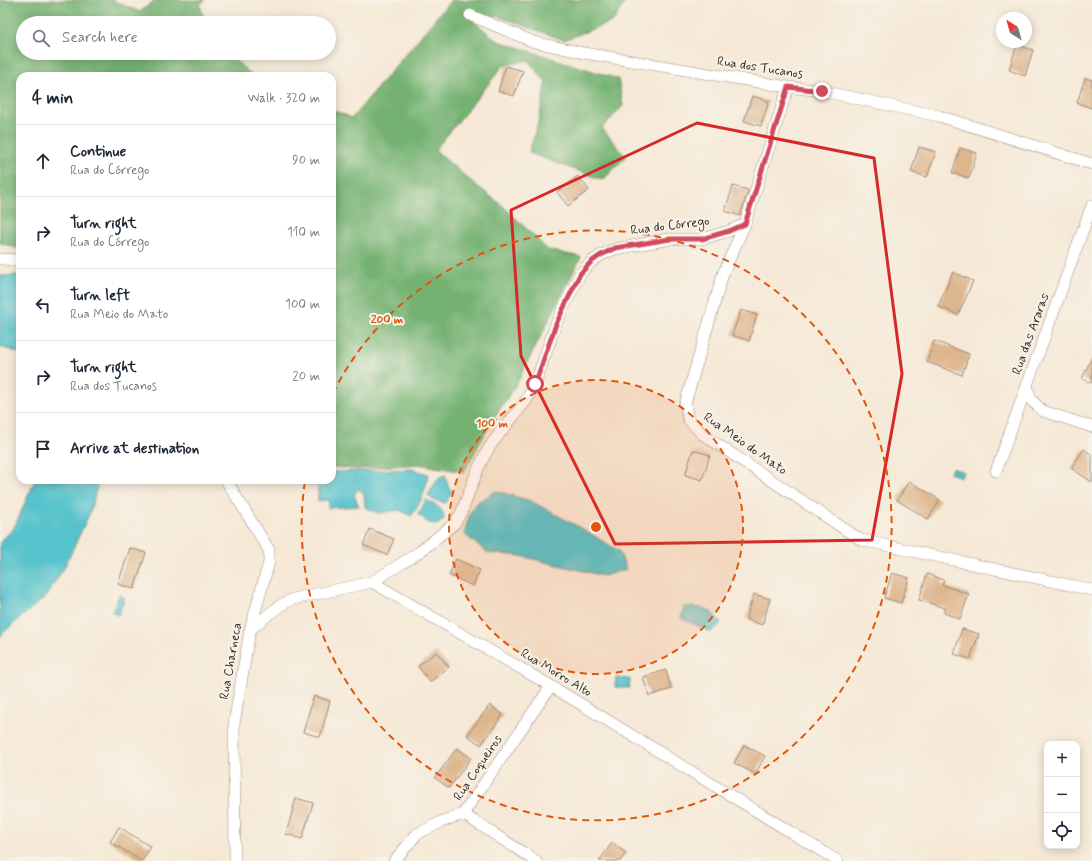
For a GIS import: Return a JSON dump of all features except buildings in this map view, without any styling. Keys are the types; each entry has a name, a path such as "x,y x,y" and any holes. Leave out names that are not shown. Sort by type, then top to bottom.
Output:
{"street":[{"name":"Rua dos Tucanos","path":"470,16 534,42 584,53 788,87 822,91 939,116 1092,164"},
{"name":"Rua Meio do Mato","path":"788,87 745,224 721,282 685,404 688,419 702,434 861,540 1092,590"},
{"name":"Rua das Araras","path":"996,472 1092,205"},
{"name":"Rua do Córrego","path":"372,582 418,554 456,522 486,453 526,401 535,384 556,324 580,274 591,262 615,248 670,239 702,239 729,231 745,224"},
{"path":"0,259 16,260"},
{"path":"1027,385 1031,400 1043,411 1092,427"},
{"name":"Rua Charneca","path":"228,484 269,550 269,562 250,630 234,724 235,861"},
{"path":"250,630 281,604 293,599 372,582"},
{"name":"Rua Morro Alto","path":"372,582 551,686 838,861"},
{"name":"Rua Coqueiros","path":"394,861 417,834 441,822 463,814 551,686"},
{"path":"463,814 536,861"}],"highlighted area":[{"path":"697,123 874,158 902,374 872,540 615,544 521,356 511,210"}],"green space":[{"path":"0,0 112,0 140,12 155,0 205,0 200,4 203,16 16,16 16,60 235,60 248,72 16,72 16,248 0,243"},
{"path":"451,0 626,0 614,21 564,40 500,17 462,12 498,41 618,79 623,106 602,128 626,157 603,180 529,153 539,119 546,83 528,60 503,66 435,150 467,178 503,206 548,250 581,257 518,381 488,428 464,472 418,464 357,469 336,467 336,112 352,118"}],"water":[{"path":"16,275 16,352 0,347 0,276"},
{"path":"952,468 964,472 961,477 950,473"},
{"path":"412,469 428,474 426,485 418,506 411,516 399,510 378,513 365,507 364,493 358,489 354,495 359,506 328,508 329,500 318,501 318,486 309,484 336,484 336,472"},
{"path":"445,475 448,486 452,492 446,503 433,500 428,495 439,477"},
{"path":"33,484 98,484 90,512 65,566 46,596 0,637 0,542 14,528"},
{"path":"496,491 531,501 619,551 626,569 604,576 521,556 488,553 464,534 470,513 478,502"},
{"path":"426,500 442,511 444,519 437,525 427,522 418,515"},
{"path":"119,595 125,598 118,615 112,612"},
{"path":"684,607 706,609 721,623 711,632 681,618"},
{"path":"616,678 630,679 629,688 615,687"}],"route":[{"path":"535,384 556,324 571,290 580,274 591,262 615,248 670,239 702,239 729,231 745,224 788,87 822,91"}]}
